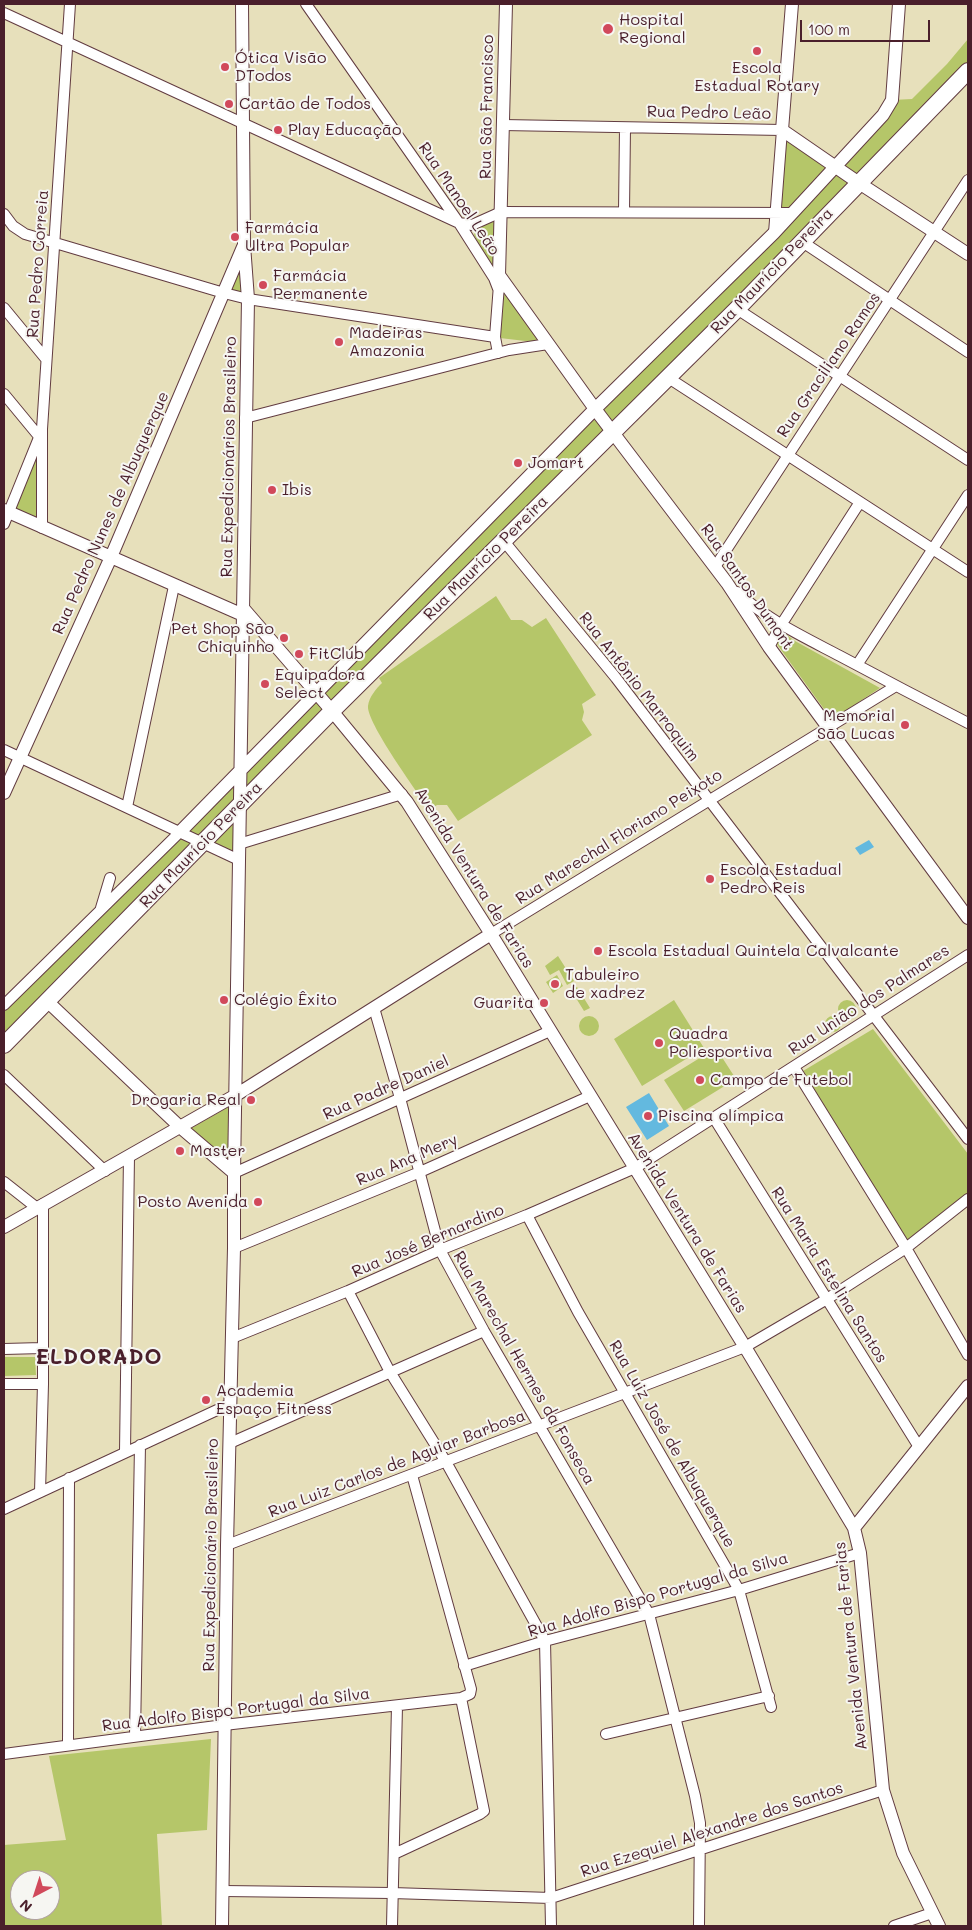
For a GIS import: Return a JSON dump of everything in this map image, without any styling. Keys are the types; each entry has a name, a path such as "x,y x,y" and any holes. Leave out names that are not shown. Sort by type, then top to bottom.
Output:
{"main road":[{"name":"Rua Maurício Pereira","path":"4,1045 332,711 737,308 968,71"}],"street":[{"name":"Rua Pedro Correia","path":"42,528 41,435 69,43 70,4"},
{"name":"Rua Expedicionários Brasileiro","path":"239,860 248,299 244,245 242,4"},
{"name":"Rua Manoel Leão","path":"306,4 459,223 494,278 499,291"},
{"name":"Rua São Francisco","path":"499,274 506,4"},
{"path":"774,233 792,4"},
{"name":"Rua Maurício Pereira","path":"180,832 595,409 774,233 883,115 892,100 899,4"},
{"path":"4,13 459,223 472,225 501,212 792,213"},
{"name":"Rua Pedro Leão","path":"503,125 782,130 968,254"},
{"path":"624,211 625,128"},
{"name":"Rua Graciliano Ramos","path":"715,567 968,180"},
{"path":"4,214 13,226 25,234 224,293 248,299 495,337"},
{"path":"801,241 968,352"},
{"name":"Rua Pedro Nunes de Albuquerque","path":"4,793 111,557 244,245"},
{"path":"498,353 495,337 499,274"},
{"name":"Rua Santos Dumont","path":"499,274 612,432 727,582 769,646 968,918"},
{"path":"4,308 46,360"},
{"path":"737,308 968,460"},
{"path":"245,418 498,353 548,344"},
{"path":"667,377 968,572"},
{"path":"4,394 41,435 5,516 42,528 174,586 243,611"},
{"path":"857,665 968,495"},
{"path":"769,646 860,502"},
{"name":"Rua Antônio Marroquim","path":"504,540 616,678 968,1139"},
{"path":"727,582 751,605 781,625 968,723"},
{"path":"127,807 174,586"},
{"name":"Avenida Ventura de Farias","path":"243,611 332,711 402,794 491,934 854,1528 860,1553 883,1790 903,1853 939,1926"},
{"path":"243,639 253,634 267,637"},
{"name":"Rua Marechal Floriano Peixoto","path":"4,1227 236,1095 491,934 896,686"},
{"path":"4,750 239,860"},
{"path":"239,844 402,794"},
{"path":"4,1005 180,832"},
{"name":"Rua Expedicionário Brasileiro","path":"222,1926 239,860"},
{"path":"101,909 110,878"},
{"name":"Rua União dos Palmares","path":"635,1168 968,954"},
{"path":"47,1001 180,1127 234,1173"},
{"name":"Rua Marechal Hermes da Fonseca","path":"374,1008 440,1250 484,1332 649,1614 676,1717 700,1823 699,1926"},
{"name":"Rua Padre Daniel","path":"234,1173 550,1030"},
{"path":"794,1067 906,1248 968,1355"},
{"path":"4,1075 105,1171"},
{"name":"Rua Ana Mery","path":"234,1248 420,1172 590,1096"},
{"name":"Rua Maria Estelina Santos","path":"714,1118 920,1447"},
{"path":"125,1452 129,1156"},
{"name":"Rua José Bernardino","path":"232,1338 348,1291 635,1168"},
{"path":"4,1182 40,1206 43,1384 40,1492"},
{"name":"Rua Luiz Carlos de Aguiar Barbosa","path":"227,1545 745,1347 826,1299 906,1248 968,1199"},
{"name":"Rua Luiz José de Albuquerque","path":"527,1215 578,1312 738,1590 771,1707"},
{"path":"348,1291 390,1372 446,1462 545,1641 551,1926"},
{"path":"230,1443 484,1332"},
{"path":"4,1349 42,1348"},
{"path":"4,1384 43,1384"},
{"path":"854,1528 968,1386"},
{"path":"4,1509 140,1444 230,1404"},
{"path":"135,1736 140,1444"},
{"path":"394,1854 484,1811 466,1696 471,1689 412,1475"},
{"path":"68,1745 69,1478"},
{"name":"Rua Adolfo Bispo Portugal da Silva","path":"464,1666 545,1641 738,1590 860,1553"},
{"name":"Rua Adolfo Bispo Portugal da Silva","path":"4,1754 135,1736 397,1706 466,1696"},
{"path":"606,1734 769,1696"},
{"path":"392,1926 397,1706"},
{"name":"Rua Ezequiel Alexandre dos Santos","path":"551,1898 883,1790"},
{"path":"222,1891 392,1893 551,1898"},
{"path":"894,1926 932,1913"}],"green space":[{"path":"968,39 968,71 240,805 239,860 203,843 4,1045 4,1005 774,233 782,130 836,167 892,100 912,99 947,64"},
{"path":"497,219 498,281 474,235 476,228"},
{"path":"244,245 248,299 224,293"},
{"path":"504,293 542,343 500,338"},
{"path":"39,437 42,528 9,513"},
{"path":"496,596 511,620 522,620 532,627 546,618 596,695 582,704 584,712 582,720 592,735 458,821 447,805 437,805 429,810 375,727 368,706 371,696 382,683 379,678"},
{"path":"783,632 795,641 880,688 832,720 776,643"},
{"path":"558,956 574,981 567,985 559,970 550,975 545,966"},
{"name":"Tabuleiro de xadrez","path":"557,975 563,986 553,993 546,982"},
{"path":"577,987 590,1008 584,1011 571,990"},
{"name":"Quadra Poliesportiva","path":"674,1000 704,1048 642,1086 614,1039"},
{"path":"847,1000 853,1003 856,1009 853,1015 847,1018 841,1015 838,1009 841,1003"},
{"path":"589,1016 596,1019 599,1026 596,1033 589,1036 582,1033 579,1026 582,1019"},
{"path":"830,1016 836,1016 841,1021 839,1030 830,1032 825,1027 825,1021"},
{"path":"873,1029 968,1154 968,1194 908,1241 803,1071"},
{"name":"Campo de Futebol","path":"716,1048 736,1079 684,1111 664,1080"},
{"path":"232,1105 231,1167 188,1130"},
{"path":"4,1357 35,1357 36,1375 4,1376"},
{"path":"211,1739 207,1830 157,1834 162,1926 4,1926 4,1845 66,1840 49,1756"}],"water":[{"path":"869,840 874,847 860,855 855,848"},
{"name":"Piscina olímpica","path":"649,1093 669,1126 647,1140 626,1107"}],"place":[{"name":"Hospital Regional","path":"608,29"},
{"name":"Escola Estadual Rotary","path":"757,51"},
{"name":"Ótica Visão DTodos","path":"225,67"},
{"name":"Cartão de Todos","path":"229,104"},
{"name":"Play Educação","path":"278,130"},
{"name":"Farmácia Ultra Popular","path":"235,237"},
{"name":"Farmácia Permanente","path":"263,285"},
{"name":"Madeiras Amazonia","path":"339,342"},
{"name":"Jomart","path":"518,463"},
{"name":"Ibis","path":"272,490"},
{"name":"Pet Shop São Chiquinho","path":"284,638"},
{"name":"FitClub","path":"299,654"},
{"name":"Equipadora Select","path":"265,684"},
{"name":"Memorial São Lucas","path":"905,725"},
{"name":"Escola Estadual Pedro Reis","path":"710,879"},
{"name":"Escola Estadual Quintela Calvalcante","path":"598,951"},
{"name":"Tabuleiro de xadrez","path":"555,984"},
{"name":"Colégio Êxito","path":"224,1000"},
{"name":"Guarita","path":"544,1003"},
{"name":"Quadra Poliesportiva","path":"659,1043"},
{"name":"Campo de Futebol","path":"700,1080"},
{"name":"Drogaria Real","path":"251,1100"},
{"name":"Piscina olímpica","path":"648,1116"},
{"name":"Master","path":"180,1151"},
{"name":"Posto Avenida","path":"258,1202"},
{"name":"Academia Espaço Fitness","path":"206,1400"}],"district":[{"name":"ELDORADO","path":"99,1358"}]}
